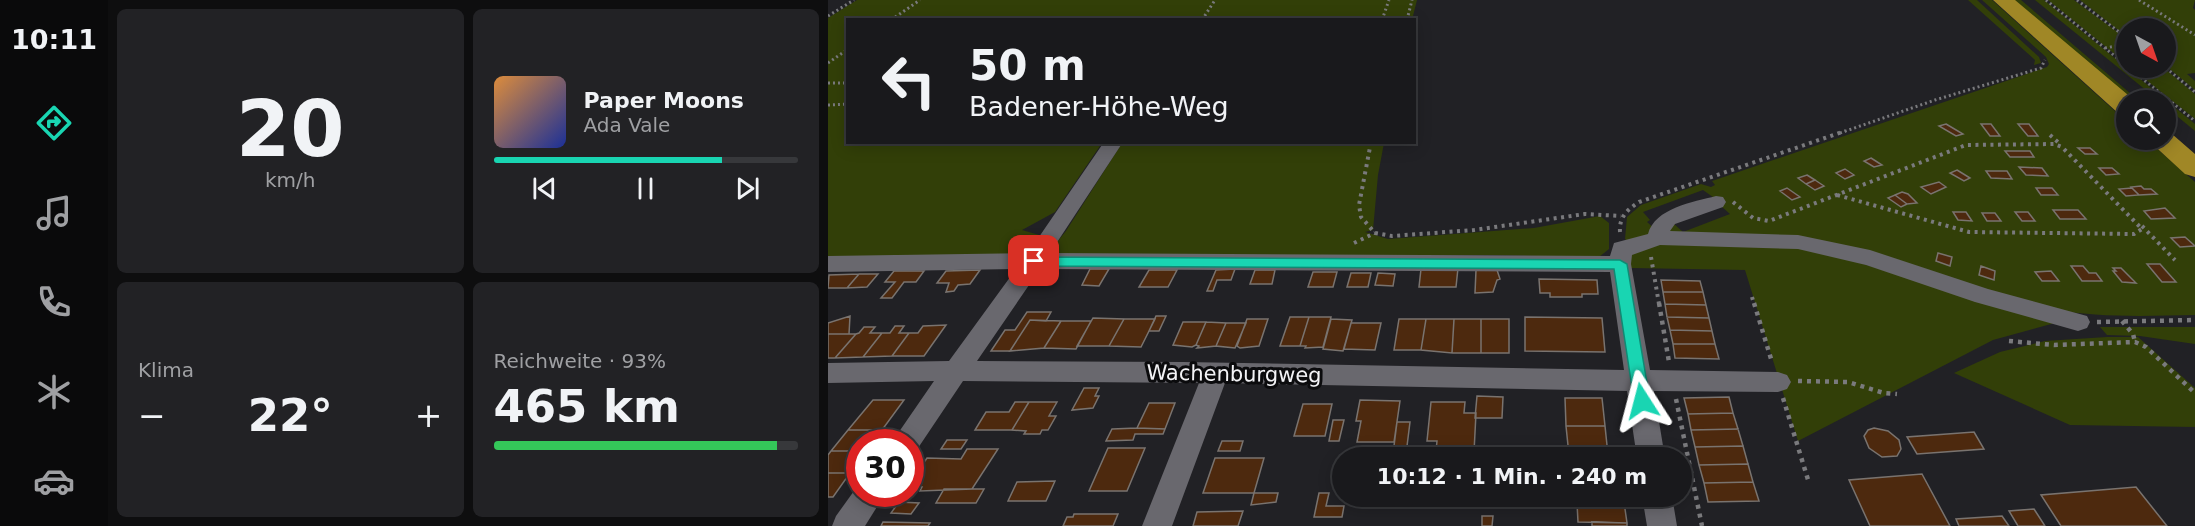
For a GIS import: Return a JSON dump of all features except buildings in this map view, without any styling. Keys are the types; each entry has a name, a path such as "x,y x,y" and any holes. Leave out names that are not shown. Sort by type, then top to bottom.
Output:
{"highway":[{"path":"2003,0 2116,98"},
{"path":"2028,0 2136,90"},
{"path":"2176,124 2195,140"},
{"path":"2174,150 2195,168"}],"street":[{"path":"915,429 1034,261 1113,144"},
{"path":"1658,238 1661,226 1668,219 1716,202"},
{"path":"828,264 1621,256 1630,248 1658,238 1798,242 1833,248 1983,296 2078,322"},
{"path":"1621,256 1649,447"},
{"name":"Wachenburgweg","path":"828,374 956,370 1639,382 1778,382"},
{"path":"1157,526 1215,374"},
{"path":"847,526 861,507"},
{"path":"1659,507 1662,526"}],"path":[{"path":"828,16 854,0"},
{"path":"894,18 920,0"},
{"path":"1203,18 1215,0"},
{"path":"1383,18 1389,0"},
{"path":"1408,18 1412,0"},
{"path":"2046,0 2116,58"},
{"path":"2077,0 2116,30"},
{"path":"2139,0 2195,35"},
{"path":"2104,48 2116,46"},
{"path":"828,63 846,50"},
{"path":"1621,256 1619,222 1621,216 1640,202 1935,100 2041,68 2044,60"},
{"path":"2176,76 2195,92"},
{"path":"2142,78 2195,121"},
{"path":"828,83 846,82"},
{"path":"828,105 846,104"},
{"path":"2050,135 2175,260"},
{"path":"1371,144 1359,205 1361,217 1375,233 1392,236 1474,230 1585,214 1621,216"},
{"path":"1716,202 1729,198 1753,218 1769,221 1971,144 2054,144 2062,147"},
{"path":"1837,195 1969,232 2134,234 2140,231 2141,226"},
{"path":"2101,322 2195,320"},
{"path":"2122,321 2133,334 2135,342"},
{"path":"2009,341 2054,345 2135,342 2146,347 2195,393"},
{"path":"1778,382 1824,380 1866,386 1887,394 1897,394"}],"green space":[{"path":"857,0 1417,0 1412,18 846,18 846,144 1101,144 1055,212 1022,230 1039,235 1028,252 1018,255 828,258 828,18"},
{"path":"1968,0 1977,0 2039,57 2041,63 2034,65 2035,60"},
{"path":"1982,0 1992,0 2116,112 2116,150 2158,150 2195,182 2195,315 2123,316 2069,312 2051,309 1853,248 1666,233 1674,224 1683,232 1730,214 1721,206 1724,205 1703,190 1643,212 1650,220 1647,222 1656,230 1655,233 1627,241 1625,239 1627,217 1641,205 1701,184 1711,187 1715,185 1712,181 2047,67 2049,64 2046,57"},
{"path":"2014,0 2021,0 2126,90 2120,90"},
{"path":"2035,0 2044,0 2116,59 2116,66"},
{"path":"2048,0 2074,0 2116,31 2116,55"},
{"path":"2080,0 2195,0 2193,8 2195,10 2195,73 2187,74 2195,81 2195,90 2176,74 2176,18 2116,18 2116,28"},
{"path":"2131,78 2139,78 2154,90 2146,90"},
{"path":"2144,78 2176,78 2195,94 2195,119 2176,104 2176,90 2159,90"},
{"path":"2176,108 2195,124 2195,131 2176,115"},
{"path":"1121,144 1384,144 1378,175 1373,230 1365,232 1388,239 1534,228 1600,216 1609,223 1609,249 1599,257 1056,256 1049,252 1066,231"},
{"path":"1656,243 1797,245 2062,321 1993,340 1798,441 1745,270 1631,268 1629,252"},
{"path":"2100,327 2195,327 2195,344 2140,336 2107,335"},
{"path":"2138,337 2195,388 2195,427 2070,425 1954,373 2000,352 2045,341"}],"route":[{"path":"1034,261 1620,264 1642,401"}]}
